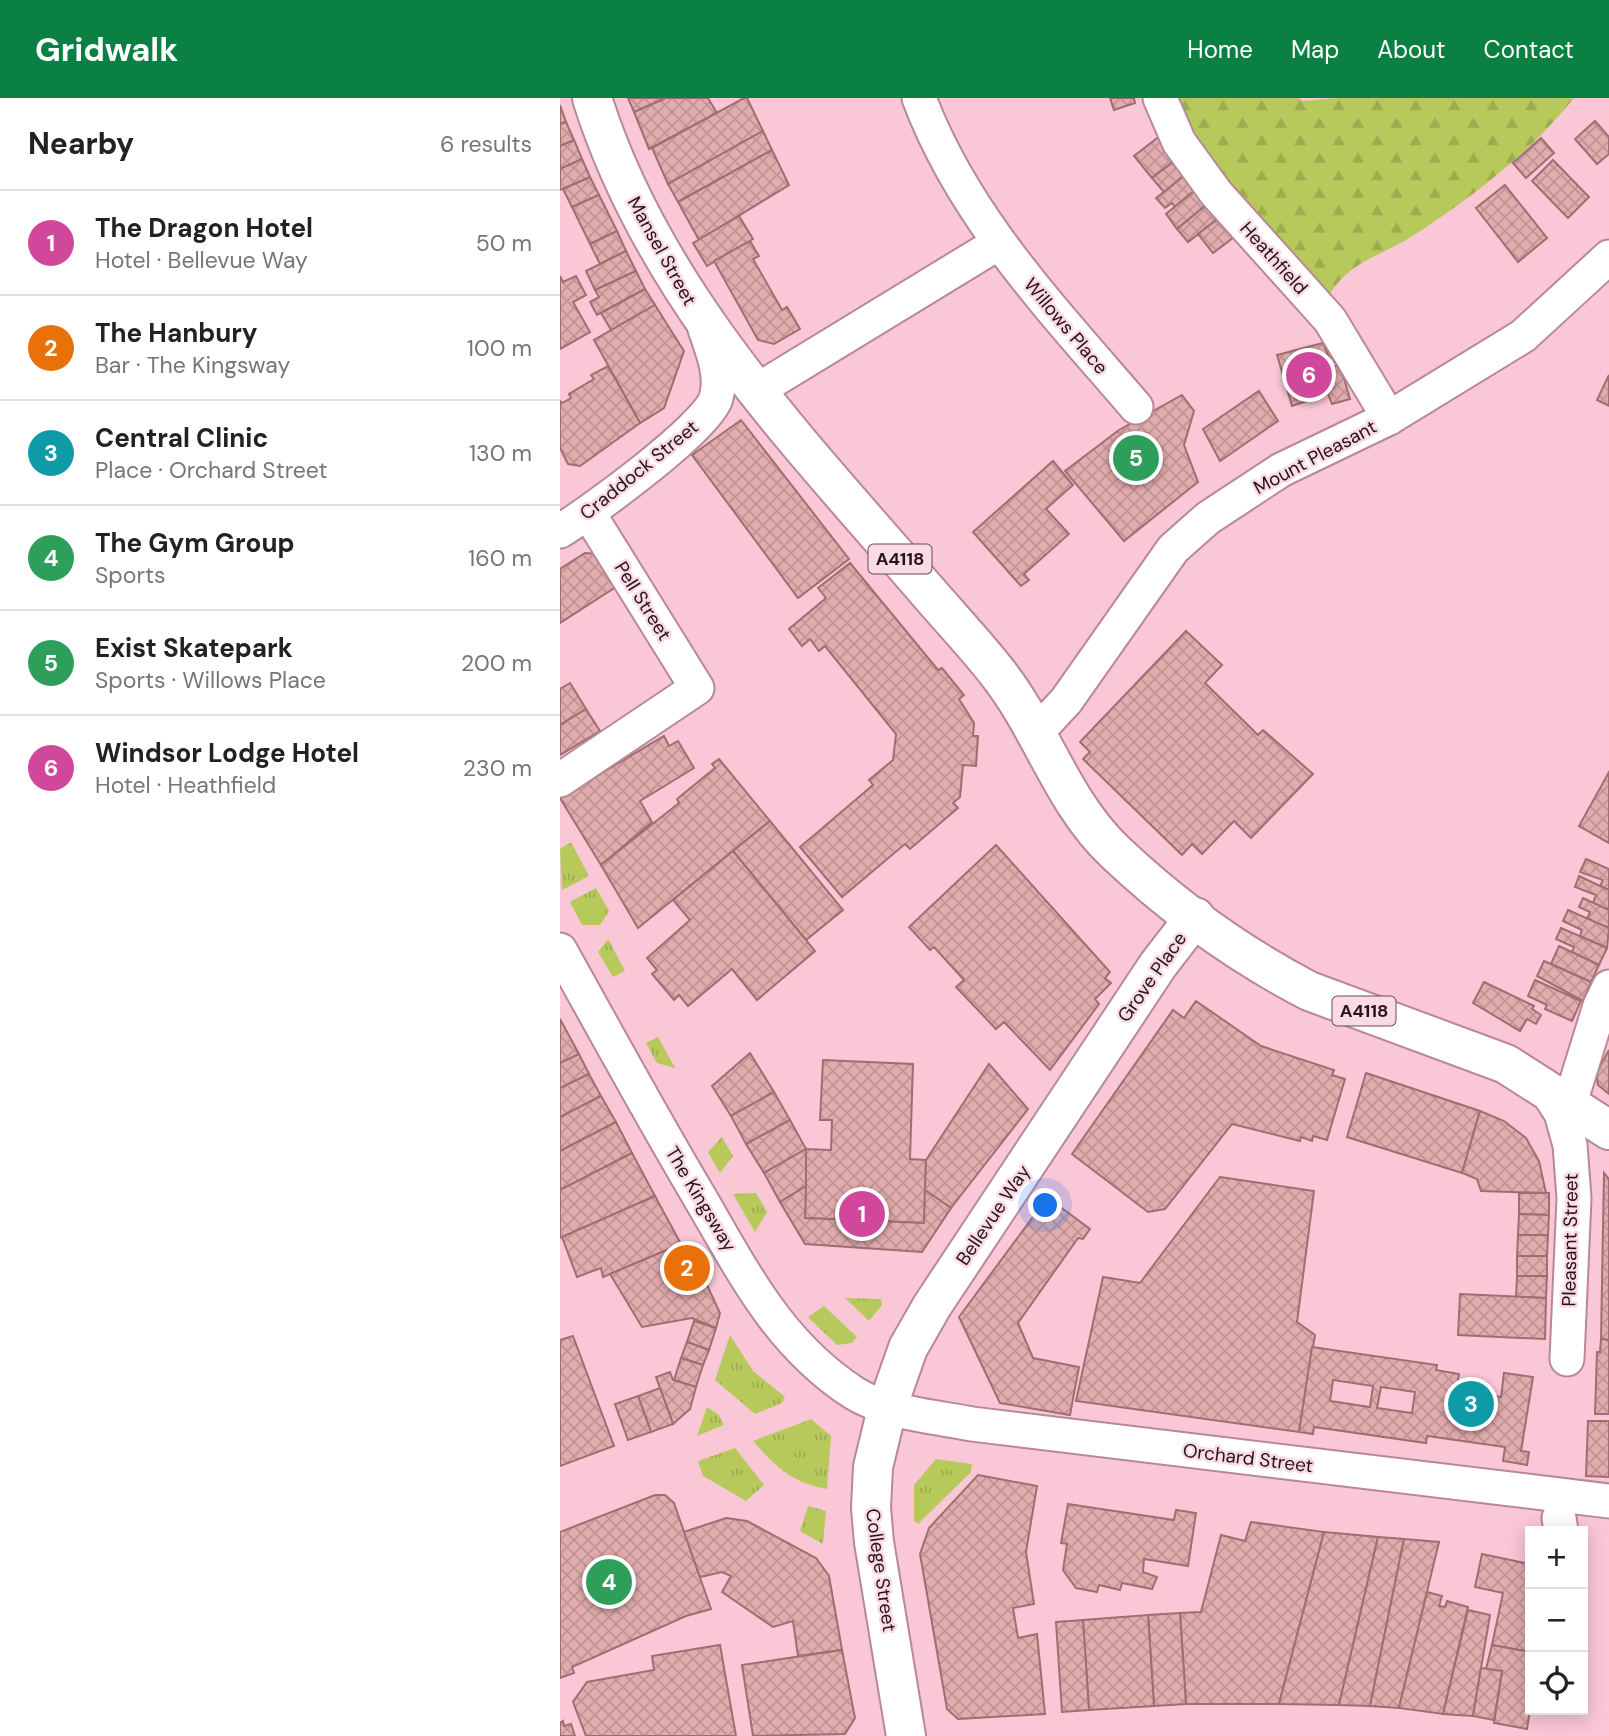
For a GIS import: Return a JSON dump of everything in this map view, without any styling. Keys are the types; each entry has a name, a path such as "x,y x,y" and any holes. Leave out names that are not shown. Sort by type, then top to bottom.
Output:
{"main road":[{"name":"Mansel Street","path":"592,98 621,177 651,236 704,323 755,391"},
{"name":"A4118","path":"755,391 1000,677 1037,732"},
{"name":"Grove Place","path":"1037,732 1055,773 1113,850 1195,917 1113,1033"},
{"name":"A4118","path":"1195,917 1280,976 1309,991 1506,1063 1609,1130"},
{"name":"Bellevue Way","path":"888,1405 908,1348 932,1306 1113,1033"},
{"name":"College Street","path":"888,1405 873,1467 871,1508 906,1736"}],"street":[{"name":"Willows Place","path":"919,98 933,135 998,244 1136,407"},
{"name":"Heathfield","path":"1160,98 1179,142 1225,203 1331,320 1389,418"},
{"path":"755,391 998,244"},
{"name":"Mount Pleasant","path":"1037,732 1066,701 1173,550 1208,518 1281,470 1389,418 1523,336 1609,257"},
{"name":"Craddock Street","path":"560,531 589,514 702,420 716,398 718,369 704,323"},
{"name":"Pell Street","path":"560,780 697,688 589,514"},
{"name":"The Kingsway","path":"560,950 649,1111 768,1312 830,1376 858,1395 888,1405"},
{"path":"1557,1094 1606,1001"},
{"name":"Pleasant Street","path":"1557,1094 1570,1145 1574,1198 1567,1359"},
{"name":"Orchard Street","path":"888,1405 972,1424 1609,1501"}],"green space":[{"path":"1169,98 1298,98 1303,101 1336,98 1574,98 1538,138 1498,174 1411,237 1354,268 1335,286 1327,299 1192,146"},
{"path":"571,842 589,876 562,890 560,849"},
{"path":"596,888 609,911 600,925 582,925 570,902"},
{"path":"608,939 625,971 613,977 598,952"},
{"path":"658,1037 675,1068 657,1063 646,1043"},
{"path":"722,1137 733,1156 720,1173 708,1152"},
{"path":"756,1193 767,1212 755,1232 733,1194"},
{"path":"845,1298 881,1299 882,1305 869,1321"},
{"path":"824,1306 857,1337 852,1343 837,1345 808,1317"},
{"path":"730,1335 753,1371 785,1397 782,1403 755,1414 715,1380"},
{"path":"707,1407 718,1414 724,1425 697,1436"},
{"path":"811,1419 831,1436 827,1489 794,1478 753,1441"},
{"path":"735,1448 764,1485 746,1501 703,1476 698,1461"},
{"path":"936,1459 972,1464 971,1472 918,1524 914,1521 914,1485"},
{"path":"808,1506 826,1511 823,1544 800,1531"}],"building":[{"path":"628,98 666,98 634,112"},
{"path":"666,98 708,98 717,113 649,149 634,112"},
{"path":"747,98 763,131 668,184 652,148"},
{"path":"1110,98 1134,98 1135,103 1114,110"},
{"path":"560,105 566,122 560,124"},
{"path":"1595,121 1609,137 1609,154 1597,164 1575,139"},
{"path":"566,122 574,140 560,146 560,124"},
{"path":"763,131 772,150 678,202 668,184"},
{"path":"1160,136 1177,159 1152,178 1134,156"},
{"path":"1541,138 1554,153 1526,178 1513,163"},
{"path":"574,140 582,159 560,169 560,146"},
{"path":"772,150 789,185 699,240 678,202"},
{"path":"582,159 590,177 560,190 560,169"},
{"path":"1177,159 1189,172 1164,192 1152,178"},
{"path":"1553,160 1589,197 1568,218 1532,181"},
{"path":"1189,172 1200,186 1175,207 1172,203 1165,208 1156,198"},
{"path":"590,177 599,195 572,207 563,189"},
{"path":"1505,185 1547,238 1518,262 1476,208"},
{"path":"1200,186 1211,201 1177,229 1166,214"},
{"path":"599,195 617,231 590,244 572,207"},
{"path":"1211,201 1223,215 1188,242 1177,229"},
{"path":"1223,215 1238,234 1213,253 1198,234"},
{"path":"739,216 753,239 707,266 693,243"},
{"path":"617,231 626,251 600,264 590,244"},
{"path":"750,241 759,256 753,259 782,310 787,307 800,329 774,344 758,340 714,261"},
{"path":"626,251 636,271 595,290 586,271"},
{"path":"636,271 645,289 597,315 590,302 599,297 595,290"},
{"path":"560,276 563,282 576,276 586,295 573,302 590,332 560,349"},
{"path":"645,289 655,305 611,330 601,313"},
{"path":"655,305 684,351 664,408 640,423 594,340"},
{"path":"1323,343 1333,367 1340,365 1350,399 1332,404 1328,394 1292,406 1277,355"},
{"path":"608,366 640,423 580,466 568,464 560,448 560,401 562,403 571,398 569,394 594,379 591,375"},
{"path":"1609,375 1609,406 1597,400"},
{"path":"1259,391 1278,421 1220,461 1203,429"},
{"path":"1182,395 1194,411 1184,445 1198,482 1124,541 1065,471 1119,430"},
{"path":"741,420 849,559 798,598 692,455"},
{"path":"1053,461 1073,485 1046,509 1069,534 1024,574 1029,580 1021,586 973,532"},
{"path":"585,553 599,554 619,585 560,623 560,569"},
{"path":"850,563 938,670 942,668 964,695 959,699 974,723 973,736 978,736 976,766 963,765 960,797 953,803 958,808 910,849 905,844 842,897 800,847 873,785 869,780 893,760 896,734 825,646 819,651 810,639 802,646 789,629 826,598 818,588"},
{"path":"1186,631 1222,665 1205,683 1258,735 1263,730 1313,774 1251,838 1234,821 1202,854 1192,844 1182,855 1083,759 1090,752 1080,742"},
{"path":"570,683 586,709 560,725 560,689"},
{"path":"586,709 600,731 560,755 560,725"},
{"path":"664,736 669,746 678,741 694,768 640,801 652,822 601,865 560,798"},
{"path":"719,759 770,821 638,928 601,865 679,803 677,799 715,768 712,764"},
{"path":"1609,772 1609,843 1579,826"},
{"path":"770,821 843,910 806,940 733,851"},
{"path":"996,845 1110,972 1105,978 1111,983 1095,999 1099,1004 1050,1070 1004,1022 996,1029 956,987 964,980 934,947 930,950 909,927"},
{"path":"733,851 815,951 757,1000 732,969 688,1006 679,995 674,1000 652,974 657,970 647,958 690,920 673,900"},
{"path":"1586,859 1609,869 1609,890 1600,886 1603,880 1580,872"},
{"path":"1579,876 1609,890 1609,910 1593,903 1596,895 1575,887"},
{"path":"1583,898 1609,910 1609,928 1587,919 1590,912 1579,907"},
{"path":"1568,910 1609,928 1607,948 1580,936 1582,930 1563,921"},
{"path":"1561,928 1607,948 1599,965 1572,952 1574,947 1556,939"},
{"path":"1559,946 1599,965 1591,982 1551,964"},
{"path":"1544,961 1591,982 1583,1001 1537,976"},
{"path":"1535,980 1581,1001 1572,1021 1545,1009 1547,1005 1528,996"},
{"path":"1484,982 1534,1006 1532,1009 1541,1015 1536,1024 1527,1019 1520,1031 1473,1003"},
{"path":"1196,1001 1261,1046 1334,1070 1332,1075 1345,1079 1327,1140 1313,1136 1312,1141 1301,1137 1300,1141 1232,1124 1165,1209 1148,1212 1072,1154 1173,1010 1184,1018"},
{"path":"560,1019 579,1054 560,1063"},
{"path":"1609,1050 1609,1094 1598,1085 1596,1074"},
{"path":"750,1053 774,1092 731,1116 712,1086"},
{"path":"579,1054 589,1074 560,1088 560,1063"},
{"path":"823,1060 913,1064 910,1159 926,1160 924,1223 805,1218 806,1149 831,1150 832,1120 820,1120"},
{"path":"989,1064 1028,1109 951,1208 925,1190 926,1160"},
{"path":"1366,1073 1480,1111 1462,1173 1347,1137"},
{"path":"589,1074 601,1096 560,1117 560,1088"},
{"path":"774,1092 790,1120 746,1144 731,1116"},
{"path":"601,1096 616,1122 560,1151 560,1117"},
{"path":"1480,1111 1504,1121 1526,1138 1539,1161 1546,1193 1481,1191 1477,1179 1462,1173"},
{"path":"790,1120 806,1149 764,1173 746,1144"},
{"path":"616,1122 632,1153 560,1190 560,1151"},
{"path":"806,1149 806,1186 780,1202 764,1173"},
{"path":"632,1153 655,1196 560,1238 560,1190"},
{"path":"1604,1173 1609,1179 1609,1340 1601,1339"},
{"path":"1220,1177 1314,1191 1297,1322 1315,1335 1299,1432 1076,1401 1103,1277 1140,1283"},
{"path":"806,1186 805,1218 924,1223 925,1190 951,1208 922,1252 805,1244 780,1202"},
{"path":"1519,1193 1549,1193 1549,1215 1519,1214"},
{"path":"655,1196 681,1244 603,1277 601,1268 577,1277 562,1237"},
{"path":"1055,1203 1090,1229 1083,1239 1078,1238 1018,1323 1033,1358 1079,1367 1070,1415 1000,1403 959,1317 1041,1206"},
{"path":"1519,1214 1549,1215 1548,1235 1518,1235"},
{"path":"1518,1235 1548,1235 1547,1256 1517,1256"},
{"path":"681,1244 702,1288 707,1285 720,1313 716,1328 692,1318 642,1327 610,1274"},
{"path":"1517,1256 1547,1256 1547,1276 1517,1276"},
{"path":"1517,1276 1547,1276 1546,1298 1516,1297"},
{"path":"1460,1294 1546,1298 1545,1339 1458,1335"},
{"path":"694,1321 716,1328 709,1350 687,1342"},
{"path":"573,1336 614,1446 560,1466 560,1340"},
{"path":"1601,1339 1609,1340 1609,1414 1595,1414 1597,1352 1600,1352"},
{"path":"687,1342 709,1350 703,1365 681,1358"},
{"path":"1312,1347 1437,1365 1436,1370 1459,1374 1456,1390 1501,1397 1504,1373 1533,1377 1521,1451 1529,1452 1527,1465 1503,1461 1505,1447 1427,1436 1426,1443 1314,1427 1313,1434 1299,1432","holes":["1333,1380 1373,1386 1370,1407 1330,1401","1381,1387 1415,1392 1412,1413 1377,1408"]},
{"path":"681,1358 703,1365 696,1387 674,1380"},
{"path":"670,1372 673,1380 696,1387 690,1409 673,1424 656,1377"},
{"path":"660,1388 673,1424 651,1432 638,1396"},
{"path":"638,1396 651,1432 628,1440 615,1404"},
{"path":"1588,1421 1609,1421 1609,1477 1586,1476"},
{"path":"978,1475 1037,1486 1026,1552 1034,1604 1013,1608 1018,1638 1037,1634 1045,1714 958,1719 947,1709 920,1554 929,1528"},
{"path":"655,1495 665,1495 674,1503 711,1609 686,1616 572,1667 574,1673 560,1678 560,1532"},
{"path":"1068,1504 1174,1520 1176,1510 1196,1513 1188,1566 1144,1559 1143,1572 1157,1577 1152,1589 1122,1583 1120,1590 1099,1585 1097,1592 1076,1588 1063,1570 1067,1544 1061,1543"},
{"path":"726,1518 747,1521 816,1558 829,1576 842,1650 798,1656 793,1621 773,1627 722,1592 731,1576 722,1572 700,1577 684,1532"},
{"path":"1251,1522 1324,1532 1279,1704 1186,1704 1180,1613 1201,1612 1221,1535 1245,1541"},
{"path":"1324,1532 1378,1537 1339,1705 1279,1704"},
{"path":"1378,1537 1404,1539 1370,1706 1339,1705"},
{"path":"1404,1539 1439,1542 1399,1708 1370,1706"},
{"path":"1482,1554 1525,1563 1525,1651 1492,1645 1503,1593 1475,1587"},
{"path":"1427,1592 1442,1596 1439,1606 1445,1607 1447,1601 1468,1607 1443,1714 1399,1708"},
{"path":"1468,1610 1490,1615 1473,1716 1443,1714"},
{"path":"1180,1613 1186,1704 1154,1706 1148,1615"},
{"path":"1148,1615 1154,1706 1089,1710 1083,1620"},
{"path":"1083,1620 1089,1710 1062,1712 1056,1622"},
{"path":"720,1645 736,1736 586,1736 573,1702 587,1682 654,1670 652,1656"},
{"path":"1492,1645 1525,1651 1525,1715 1529,1715 1527,1729 1494,1723 1502,1671 1486,1669"},
{"path":"842,1650 855,1718 845,1734 753,1736 742,1665"},
{"path":"1481,1668 1502,1671 1494,1720 1473,1716"},
{"path":"563,1721 564,1726 571,1724 575,1736 560,1736 560,1723"}],"place":[{"name":"Windsor Lodge Hotel","path":"1309,375"},
{"name":"Exist Skatepark","path":"1136,458"},
{"name":"The Dragon Hotel","path":"862,1214"},
{"name":"The Hanbury","path":"687,1268"},
{"name":"Central Clinic","path":"1471,1404"},
{"name":"The Gym Group","path":"609,1582"}]}
